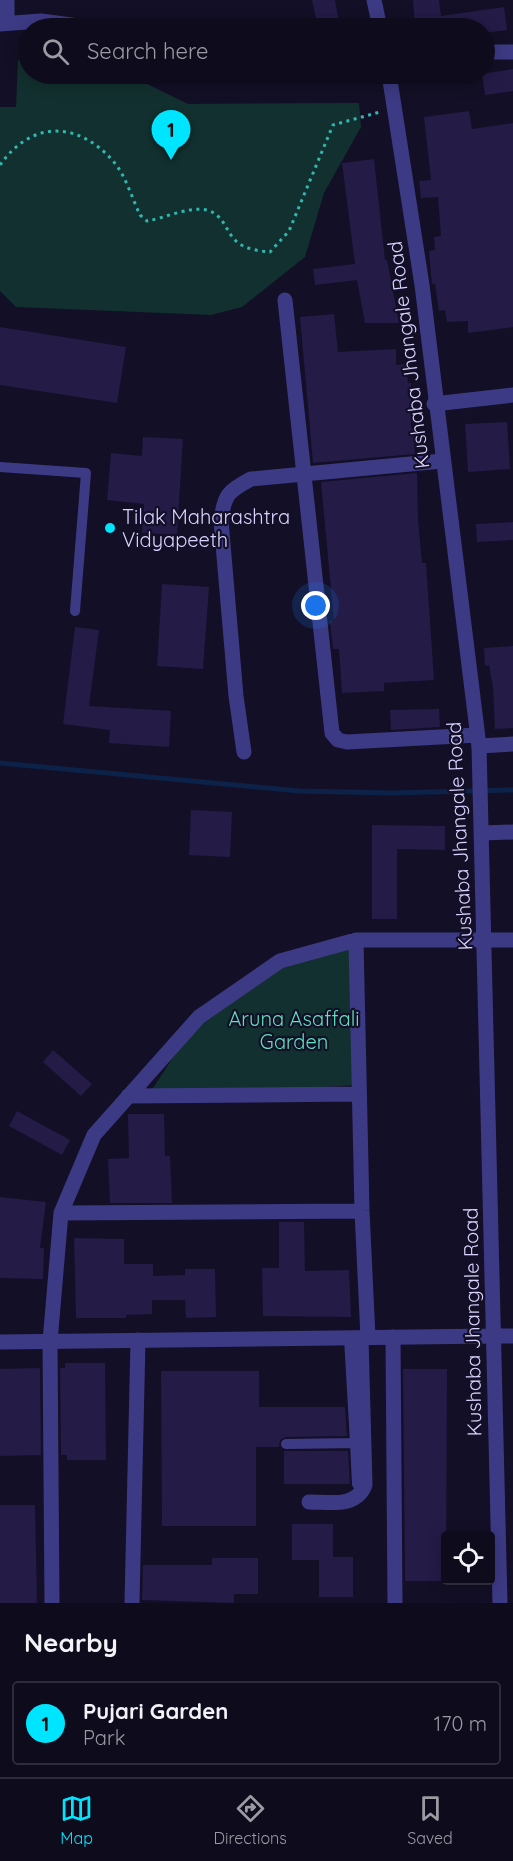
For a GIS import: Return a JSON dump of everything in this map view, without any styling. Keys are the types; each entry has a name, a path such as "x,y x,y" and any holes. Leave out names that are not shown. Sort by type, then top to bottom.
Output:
{"street":[{"path":"7,0 3,24 18,23"},
{"path":"374,0 378,18"},
{"path":"495,52 513,52"},
{"name":"Kushaba Jhangale Road","path":"391,84 422,285 434,404 478,747 486,938 492,1336 500,1603"},
{"path":"285,300 332,733 338,740 347,742 478,747 513,744"},
{"path":"434,404 513,395"},
{"path":"244,752 236,696 221,521 224,499 236,487 251,479 442,461"},
{"path":"483,832 513,832"},
{"path":"52,1603 50,1342 61,1214 94,1135 199,1017 280,961 356,940 486,938 513,940"},
{"path":"309,1502 351,1501 360,1495 365,1485 359,1338 362,1211 356,940"},
{"path":"128,1096 359,1094"},
{"path":"61,1214 362,1211"},
{"path":"0,1342 513,1336"},
{"path":"393,1337 396,1603"},
{"path":"132,1603 138,1340"}],"lane":[{"path":"0,467 86,473 75,611"},
{"path":"357,1484 355,1443 359,1338"},
{"path":"286,1444 355,1443"}],"path":[{"path":"0,165 11,149 27,136 54,130 77,135 95,144 114,162 140,215 147,221 192,210 207,210 223,220 235,241 252,250 270,252 289,231 333,125 396,108"}],"green space":[{"path":"18,60 18,84 147,84 188,104 359,103 361,127 324,193 305,257 242,307 211,315 16,307 0,291 0,107 16,107"},
{"name":"Aruna Asaffali Garden","path":"350,948 359,1085 148,1096 199,1017 278,969"}],"building":[{"path":"312,0 335,0 338,18 316,18"},
{"path":"413,0 439,0 441,16 504,7 507,30 495,32 495,18 414,18"},
{"path":"513,69 513,91 485,95 483,84 495,84 495,72"},
{"path":"469,111 472,129 513,123 513,327 468,333 468,321 447,322 445,310 439,311 435,284 432,284 429,251 435,250 434,237 441,236 438,197 421,198 419,181 431,180 424,117"},
{"path":"374,159 385,260 387,260 399,323 365,323 357,280 315,285 313,269 355,264 342,163"},
{"path":"334,314 338,352 396,349 396,365 406,364 408,383 411,383 411,428 414,428 415,454 313,463 300,317"},
{"path":"0,327 126,347 117,403 0,385"},
{"path":"507,422 510,469 468,472 465,424"},
{"path":"143,437 183,439 177,535 142,533 144,504 107,500 111,453 142,456"},
{"path":"417,473 418,520 422,563 426,563 434,680 384,683 384,691 342,693 339,649 333,649 330,621 334,621 321,482"},
{"path":"513,522 513,540 477,542 476,524"},
{"path":"162,584 209,587 203,669 157,666"},
{"path":"75,627 99,630 89,706 171,711 169,747 109,743 110,730 63,724"},
{"path":"513,646 513,728 495,729 493,688 489,665 485,666 484,648"},
{"path":"439,709 440,727 391,730 390,710"},
{"path":"191,810 232,812 230,857 189,855"},
{"path":"372,825 445,826 445,850 397,849 397,919 372,919"},
{"path":"53,1050 92,1084 81,1096 43,1062"},
{"path":"17,1111 70,1140 62,1155 9,1126"},
{"path":"128,1114 164,1114 165,1156 170,1156 172,1203 110,1203 108,1159 129,1158"},
{"path":"0,1197 46,1202 40,1248 44,1248 43,1279 0,1278"},
{"path":"279,1222 304,1222 305,1271 349,1270 351,1317 263,1316 262,1268 279,1268"},
{"path":"74,1238 124,1239 124,1264 153,1264 153,1276 185,1275 185,1269 215,1269 216,1317 186,1318 185,1300 152,1300 152,1314 126,1315 126,1318 76,1318"},
{"path":"65,1363 105,1363 106,1460 67,1460 67,1455 61,1455 60,1368 65,1368"},
{"path":"40,1368 41,1455 0,1456 0,1369"},
{"path":"403,1369 447,1369 446,1531 441,1531 441,1581 405,1581"},
{"path":"161,1371 259,1371 259,1407 345,1407 347,1436 286,1437 280,1440 279,1447 256,1447 256,1526 162,1526"},
{"path":"284,1451 348,1451 350,1484 284,1484"},
{"path":"0,1505 35,1505 37,1603 0,1603"},
{"path":"292,1524 333,1524 333,1557 353,1557 353,1597 319,1597 319,1560 292,1560"},
{"path":"212,1558 258,1558 258,1594 234,1594 234,1603 142,1600 143,1565 212,1565"}],"waterway":[{"path":"0,763 299,791 392,793 513,790"}],"place":[{"name":"Pujari Garden","path":"171,160"},
{"name":"Tilak Maharashtra Vidyapeeth","path":"110,528"}]}
